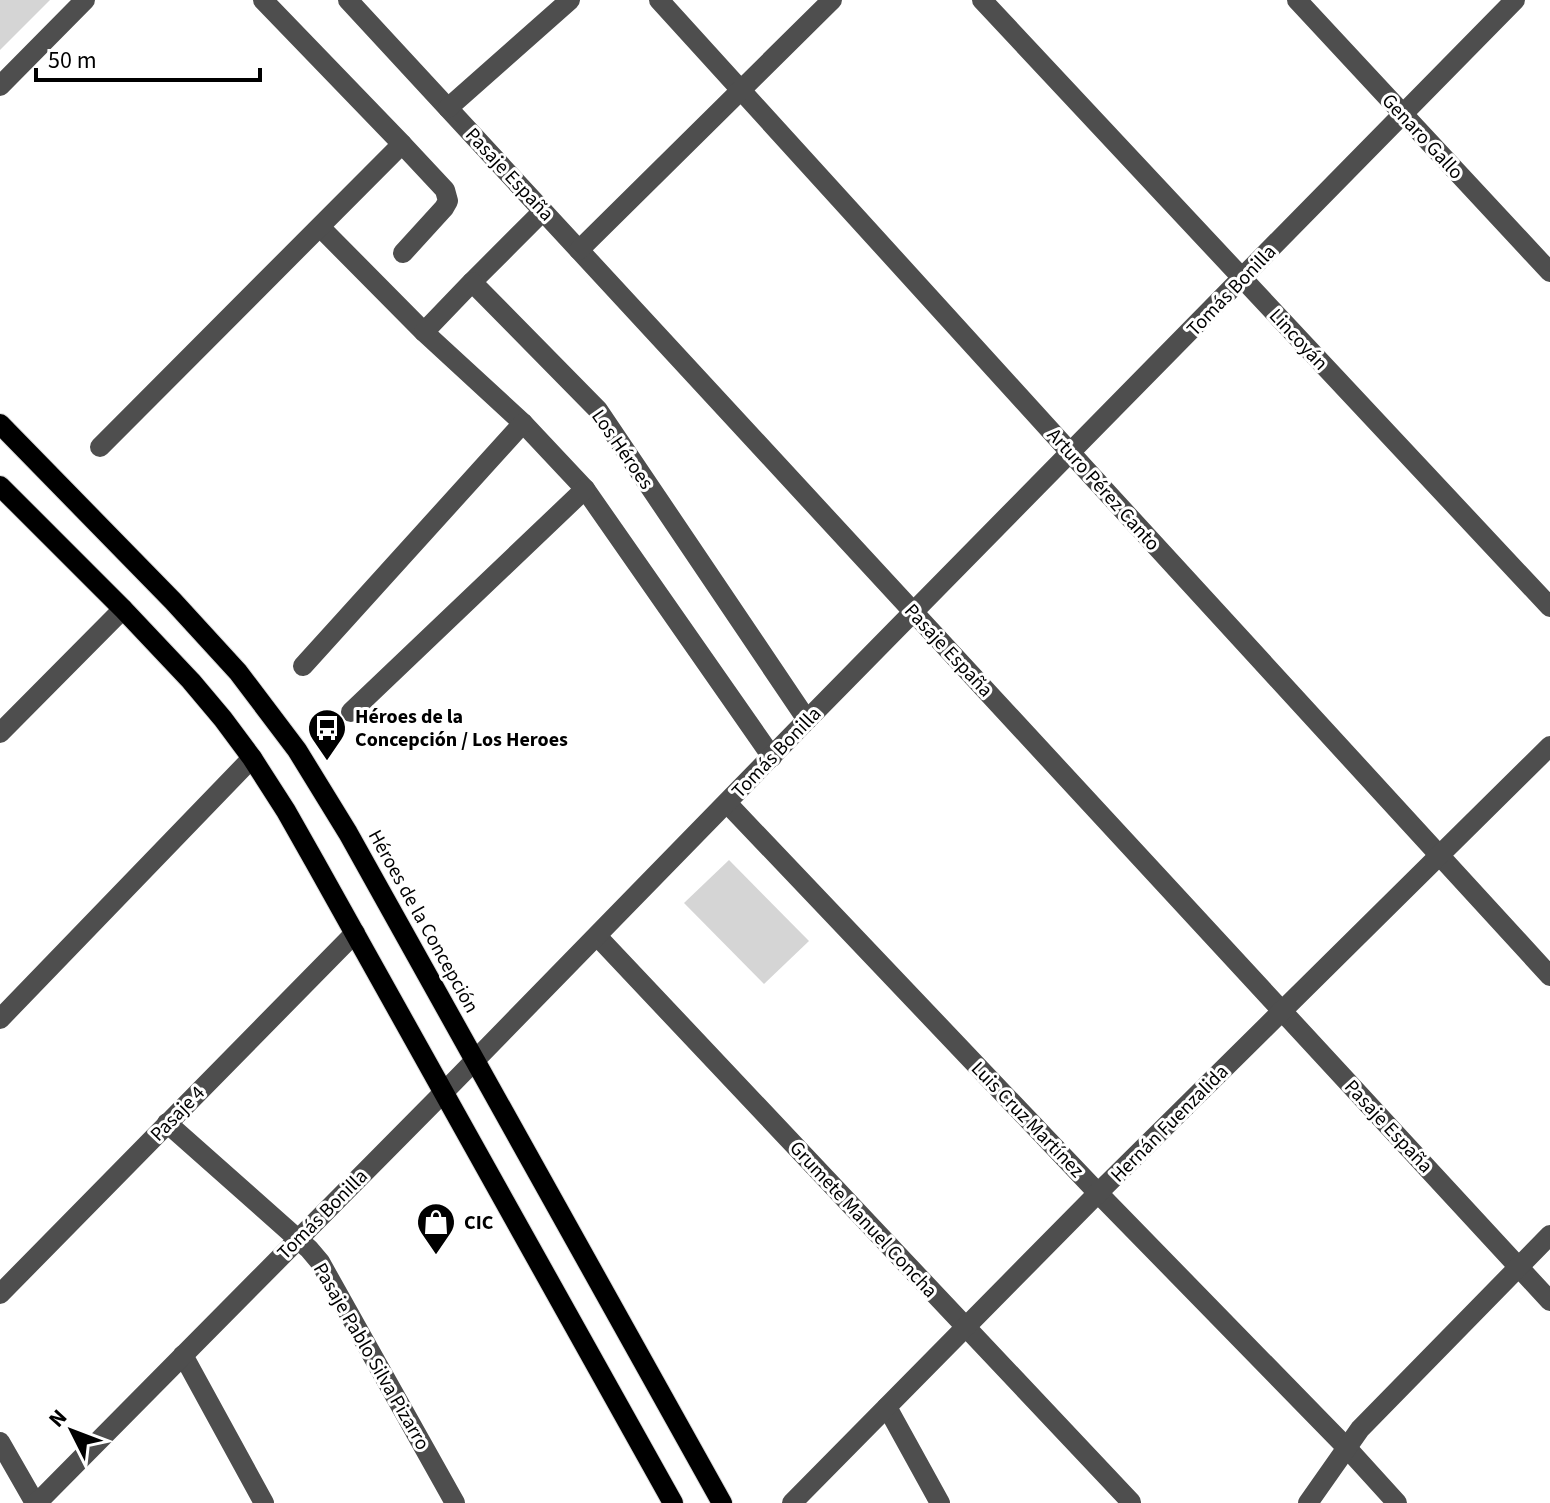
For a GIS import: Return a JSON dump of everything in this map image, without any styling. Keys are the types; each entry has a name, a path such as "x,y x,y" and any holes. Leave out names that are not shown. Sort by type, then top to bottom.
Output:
{"main road":[{"name":"Héroes de la Concepción","path":"0,424 198,627 268,709 297,750 336,812 722,1503"},
{"path":"0,486 191,681 252,758 286,811 355,933 673,1503"}],"street":[{"path":"0,86 85,0"},
{"path":"263,0 445,190 448,201 444,208 403,253"},
{"name":"Pasaje España","path":"348,0 1550,1301"},
{"path":"448,108 570,0"},
{"name":"Arturo Pérez Canto","path":"659,0 1550,976"},
{"path":"579,250 832,0"},
{"name":"Lincoyán","path":"982,0 1550,607"},
{"name":"Genaro Gallo","path":"1297,0 1550,272"},
{"name":"Tomás Bonilla","path":"36,1503 444,1092 1515,0"},
{"path":"100,447 402,144"},
{"path":"424,332 543,211"},
{"path":"320,227 424,332 523,423 585,489 772,757"},
{"name":"Los Héroes","path":"472,282 598,410 807,720"},
{"path":"303,666 523,423"},
{"path":"351,712 585,489"},
{"path":"0,733 123,609"},
{"name":"Hernán Fuenzalida","path":"792,1503 1098,1193 1550,746"},
{"path":"0,1019 252,758"},
{"name":"Luis Cruz Martínez","path":"727,803 1397,1503"},
{"name":"Pasaje 4","path":"0,1294 355,933"},
{"name":"Grumete Manuel Concha","path":"597,936 1131,1502"},
{"name":"Pasaje Pablo Silva Pizarro","path":"167,1123 315,1255 455,1503"},
{"path":"1308,1503 1360,1429 1550,1235"},
{"path":"183,1355 264,1503"},
{"path":"887,1407 940,1503"},
{"path":"0,1442 36,1503"}],"shaded area":[{"path":"0,0 50,0 0,50"},
{"path":"729,860 809,941 764,984 684,903"}],"place":[{"name":"Héroes de la Concepción / Los Heroes","path":"327,762"},
{"name":"CIC","path":"436,1256"}]}
